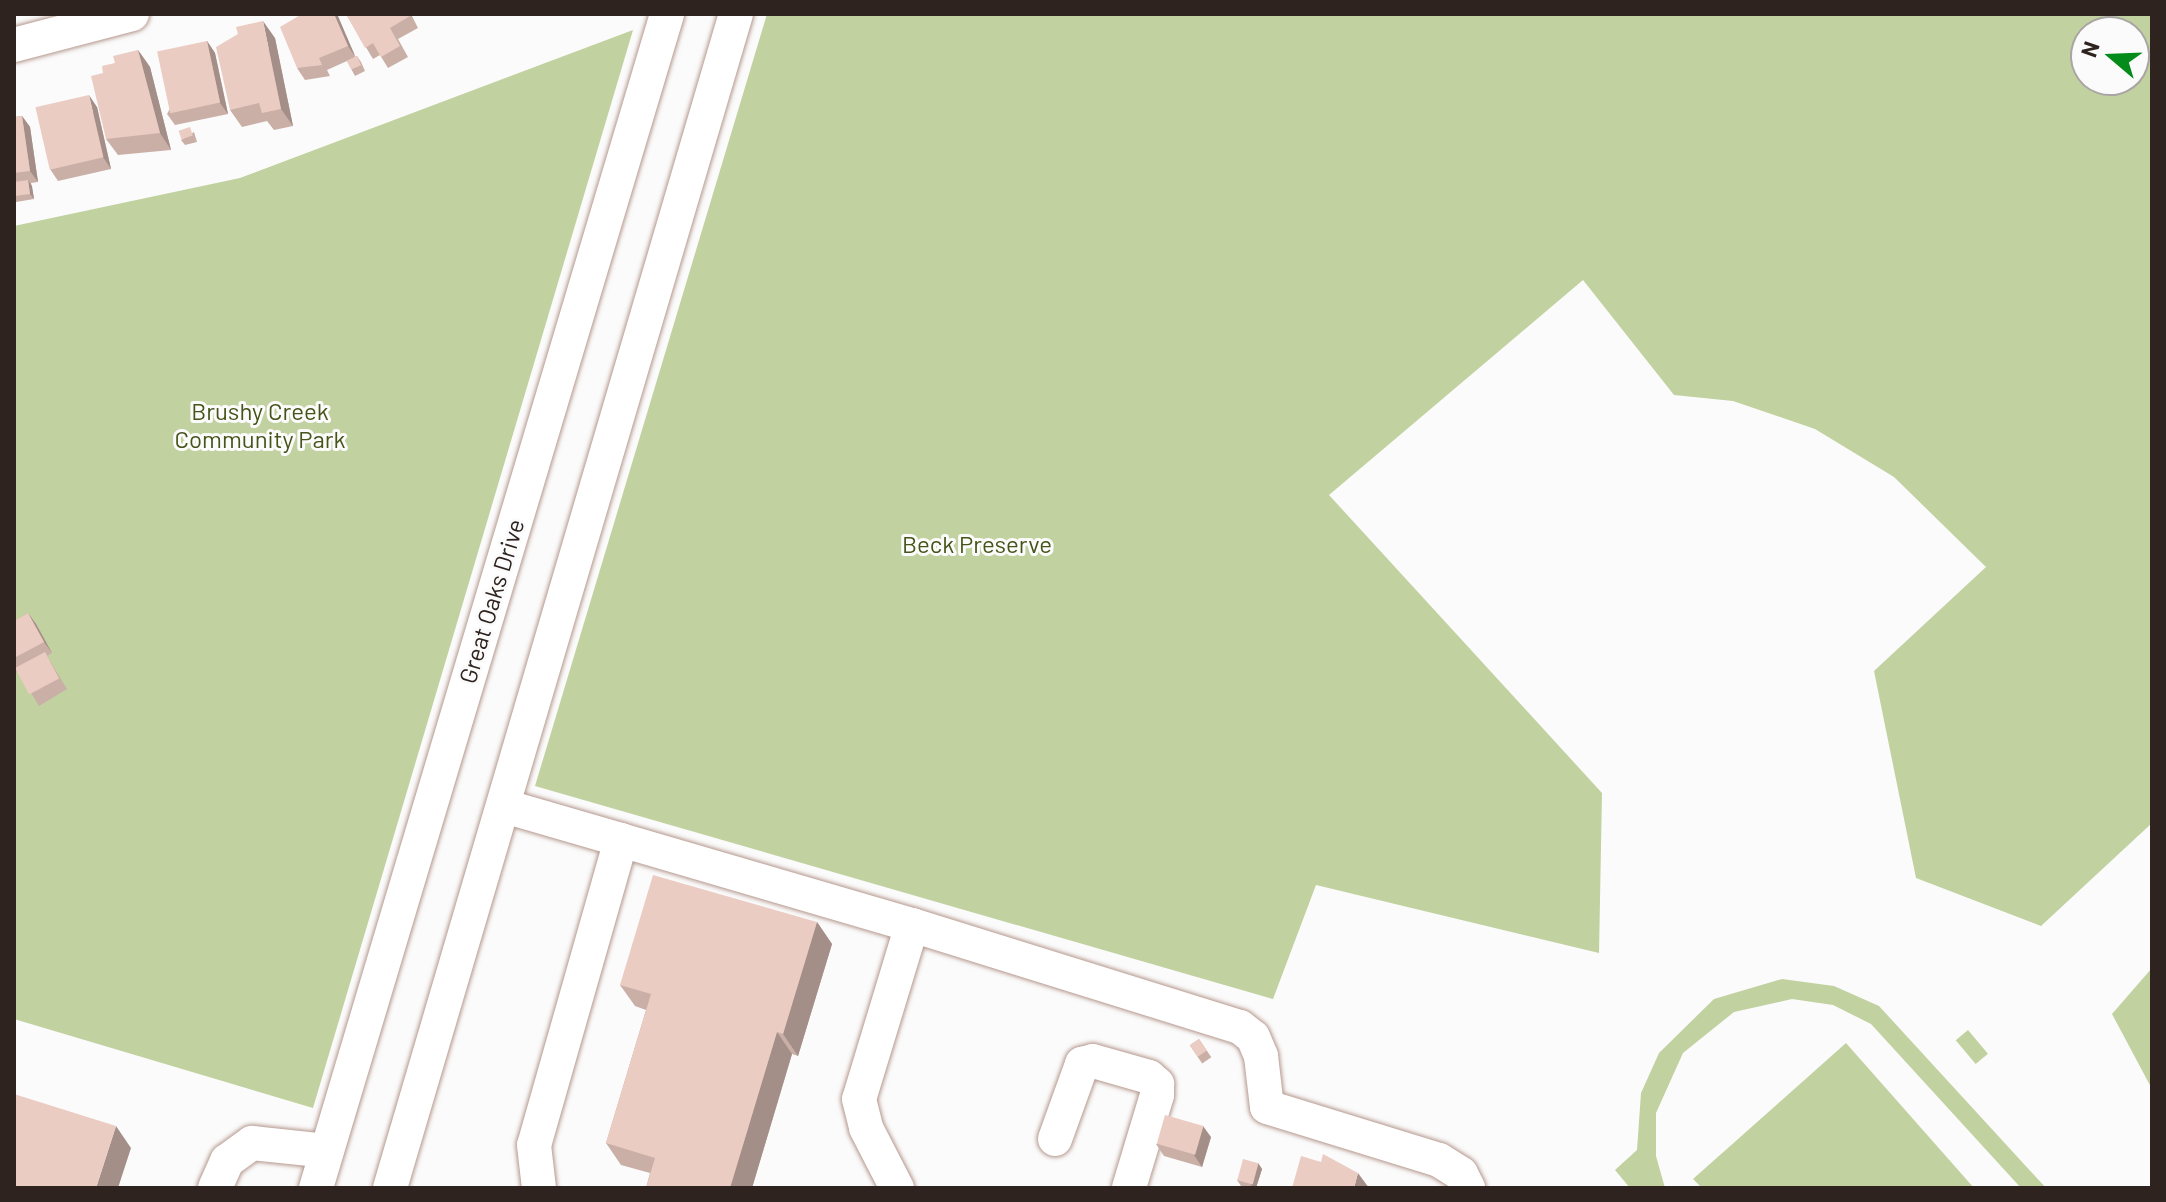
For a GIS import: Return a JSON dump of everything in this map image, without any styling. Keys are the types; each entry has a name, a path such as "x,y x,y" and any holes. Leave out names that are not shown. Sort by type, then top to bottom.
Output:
{"street":[{"path":"14,45 132,14"},
{"name":"Great Oaks Drive","path":"316,1188 667,14"},
{"path":"390,1188 736,14"},
{"path":"504,806 912,925 1240,1027 1253,1037 1261,1056 1267,1107 1439,1160 1461,1174 1468,1188"},
{"path":"539,1188 534,1145 621,840"},
{"path":"897,1188 866,1128 859,1099 912,925"},
{"path":"1055,1139 1082,1064 1093,1061 1149,1077 1157,1084 1157,1095 1129,1188"},
{"path":"215,1188 227,1161 252,1143 327,1151"}],"green space":[{"name":"Beck Preserve","path":"767,14 2152,14 2152,823 2041,926 1916,878 1874,671 1986,567 1894,477 1815,429 1733,401 1674,395 1583,280 1329,495 1602,793 1599,953 1316,885 1273,999 535,786"},
{"name":"Brushy Creek Community Park","path":"633,30 313,1108 14,1019 14,226 240,178"},
{"path":"2152,968 2152,1089 2112,1014"},
{"path":"1782,979 1834,986 1879,1006 2046,1188 2021,1188 1871,1024 1833,1005 1792,999 1734,1012 1683,1053 1656,1113 1656,1156 1665,1188 1630,1188 1615,1170 1637,1150 1641,1093 1659,1053 1714,999"},
{"path":"1968,1030 1988,1054 1976,1064 1956,1040"},
{"path":"1846,1043 1974,1188 1702,1188 1693,1179"}],"building":[{"path":"302,14 334,14 348,46 319,58 322,65 297,68 280,27"},
{"path":"346,14 410,16 390,28 400,46 381,57 373,43 365,48"},
{"path":"263,21 281,109 262,113 259,103 230,110 216,47 238,34 236,27"},
{"path":"207,41 220,103 170,113 157,52"},
{"path":"138,50 160,133 106,139 91,76 103,73 102,66 115,63 113,56"},
{"path":"357,56 361,65 351,70 347,60"},
{"path":"89,95 103,157 50,170 35,107"},
{"path":"22,116 30,171 14,173 14,117"},
{"path":"190,127 193,136 181,139 179,131"},
{"path":"28,180 30,194 14,196 14,182"},
{"path":"28,613 44,642 14,658 14,621"},
{"path":"45,652 59,678 29,694 15,668"},
{"path":"653,875 817,922 783,1034 777,1032 730,1188 646,1188 655,1158 606,1143 651,994 620,985"},
{"path":"1199,1039 1207,1051 1198,1057 1190,1045"},
{"path":"14,1094 116,1126 96,1188 14,1188"},
{"path":"1165,1115 1203,1126 1195,1155 1157,1144"},
{"path":"1323,1154 1358,1173 1354,1188 1292,1188 1301,1156 1321,1162"},
{"path":"1243,1159 1258,1163 1253,1184 1237,1180"}]}
